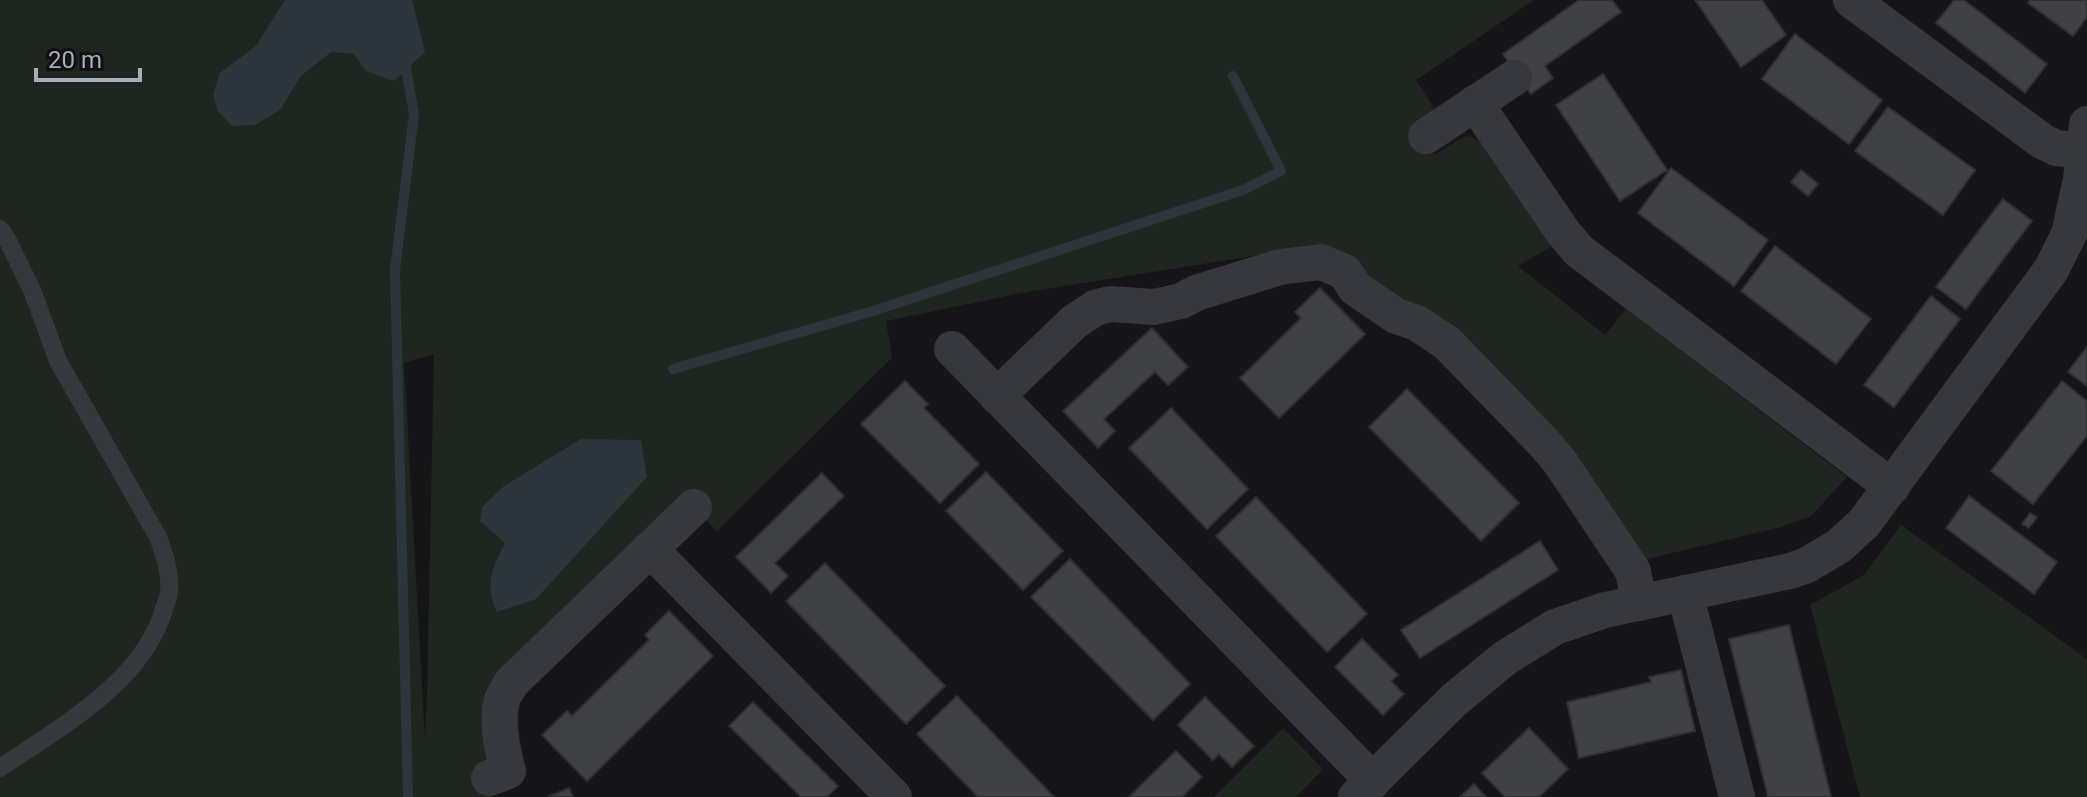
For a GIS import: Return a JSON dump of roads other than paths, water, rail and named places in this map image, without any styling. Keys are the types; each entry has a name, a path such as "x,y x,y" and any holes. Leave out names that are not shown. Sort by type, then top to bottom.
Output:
{"street":[{"path":"952,349 1364,789 1454,700 1505,658 1555,627 1605,610 1790,571 1839,546 1864,523 1892,487 2051,270 2069,234 2085,158 2042,141 1851,0"},
{"path":"1426,136 1514,78"},
{"path":"1475,103 1579,251 1892,487"},
{"path":"997,396 1074,322 1095,308 1110,304 1154,307 1181,301 1196,293 1280,267 1321,262 1345,272 1355,288 1396,316 1417,323 1447,343 1545,444 1633,571 1639,603"},
{"path":"489,778 508,771 501,746 501,718 502,700 511,683 694,507"},
{"path":"650,549 891,796"},
{"path":"1685,593 1737,797"}],"lane":[{"path":"0,229 32,290 58,361 158,537 167,562 169,591 160,623 123,678 69,721 0,768"}],"waterway":[{"path":"404,57 414,114 395,270 408,797"},
{"path":"673,369 873,311 1243,190 1281,171 1233,76"}]}
